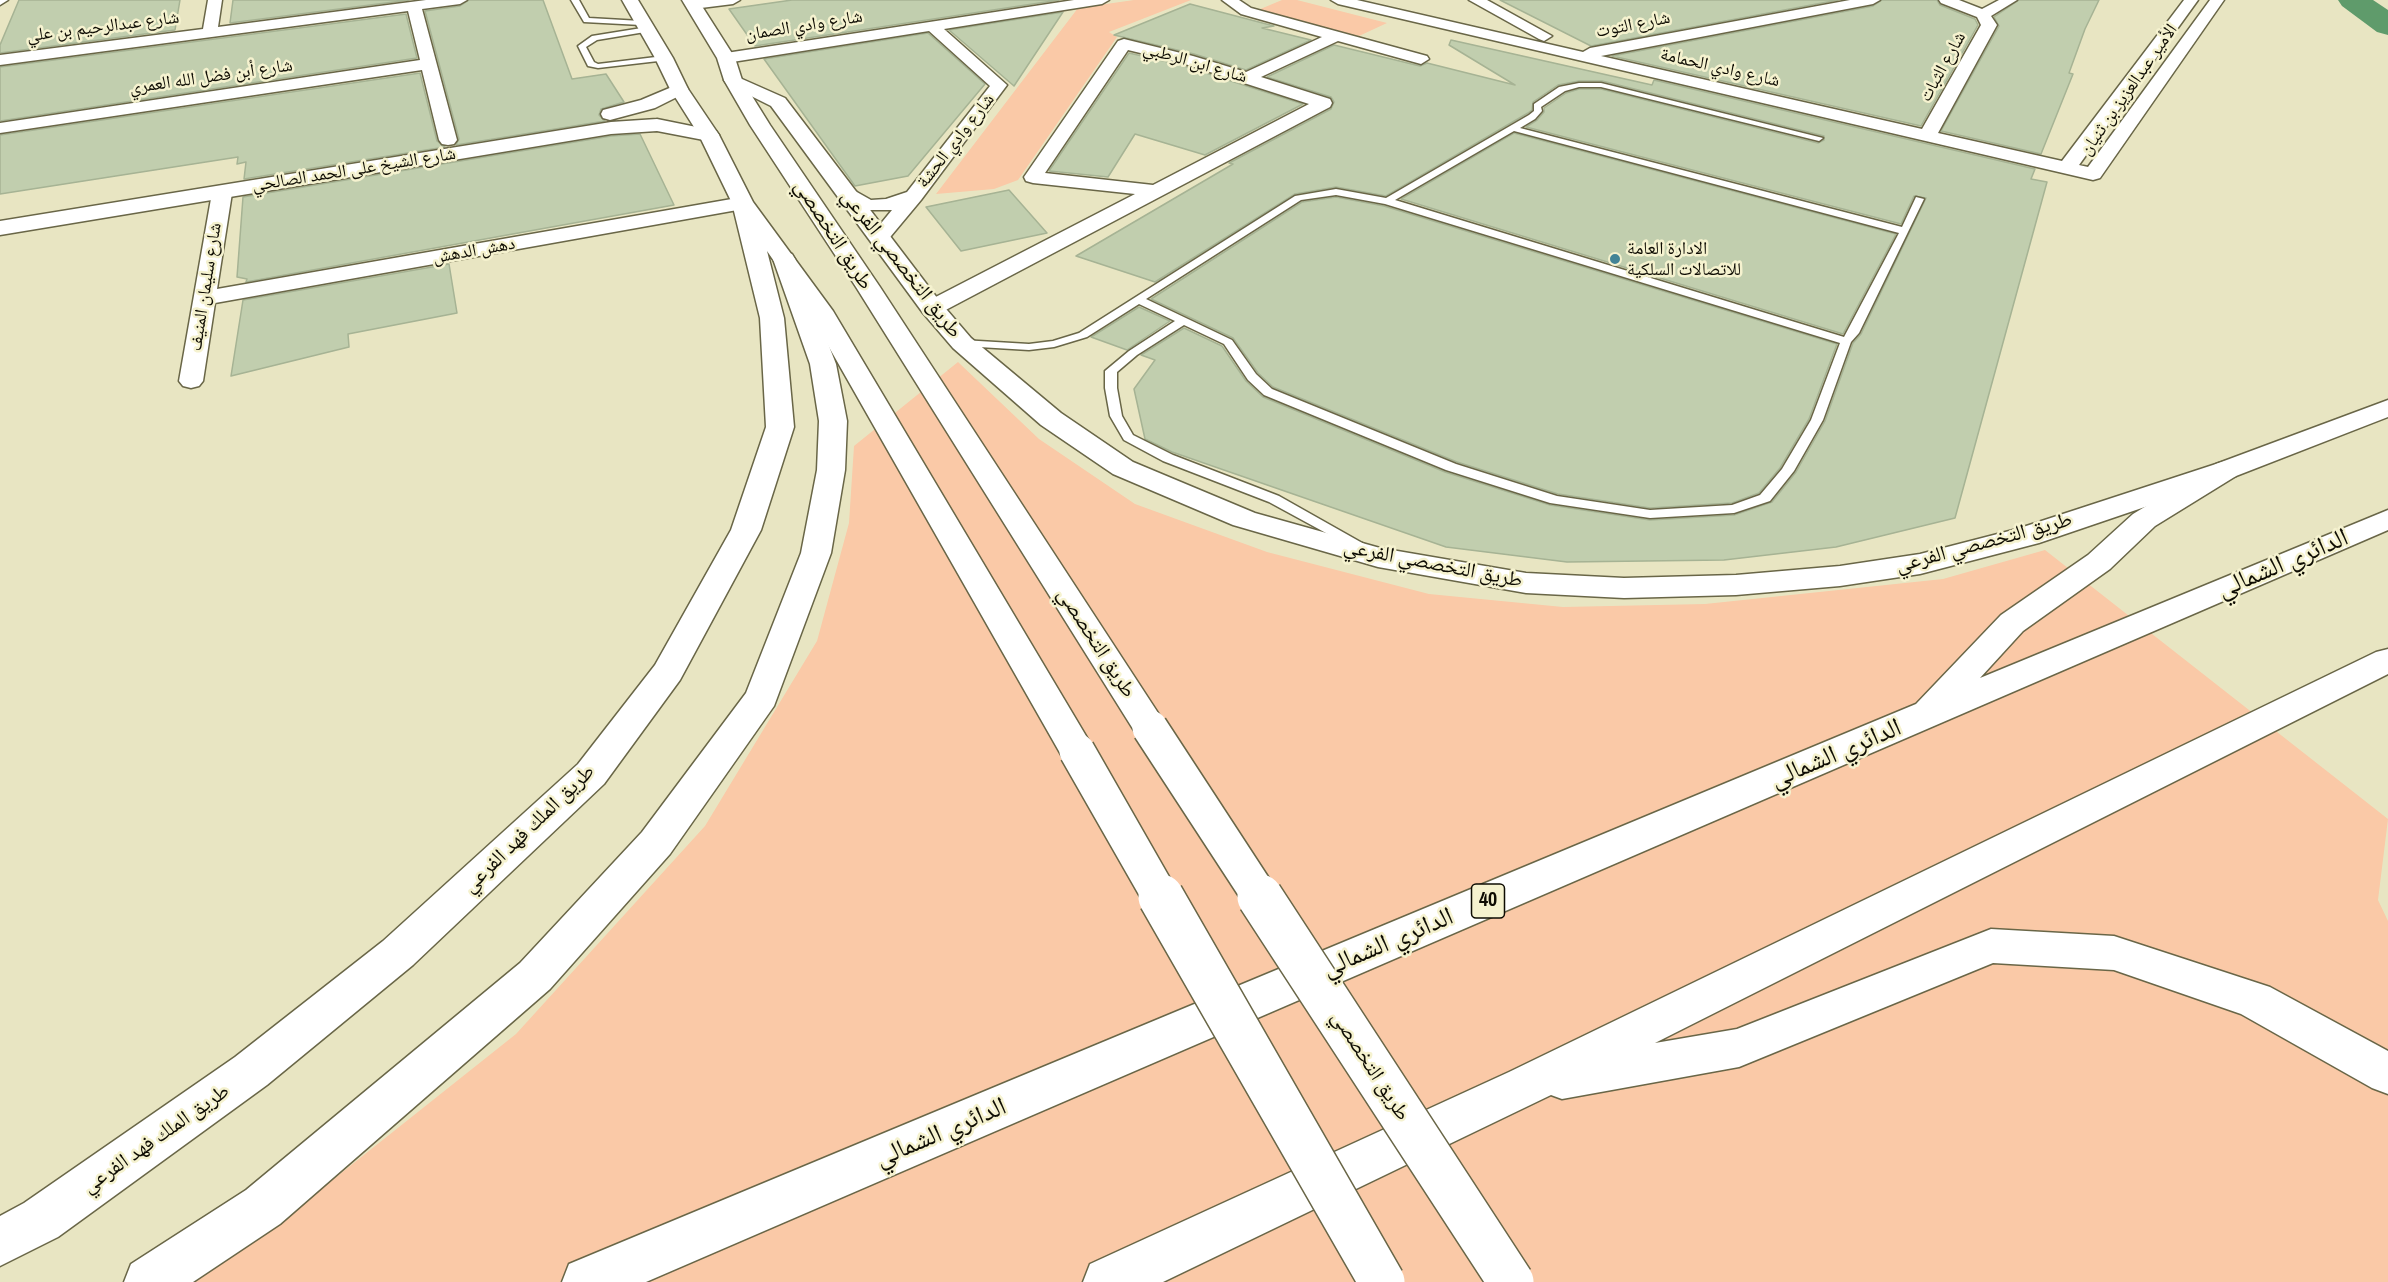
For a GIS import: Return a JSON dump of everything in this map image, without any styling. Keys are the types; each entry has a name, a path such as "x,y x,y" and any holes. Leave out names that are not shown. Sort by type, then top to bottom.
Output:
{"main road":[{"path":"630,0 664,58 679,89 709,135 743,203 821,311 1382,1282"},
{"name":"طريق التخصصي","path":"691,3 730,69 1150,728 1511,1282"},
{"name":"طريق التخصصي الفرعي","path":"730,69 778,102 932,308 962,343 1051,419 1123,468 1244,519 1378,557 1526,583 1624,588 1736,585 1840,576 1920,564 2028,536 2226,470"},
{"name":"شارع الشيخ على الحمد الصالحي","path":"0,213 617,113 648,104 679,89"},
{"name":"شارع الشيخ على الحمد الصالحي","path":"0,228 611,128 657,125 709,135"},
{"name":"طريق الملك فهد الفرعي","path":"0,1242 41,1220 251,1071 398,953 591,774 668,672 746,530 780,427 772,318 743,203"},
{"path":"149,1282 263,1207 535,976 656,843 762,697 816,553 831,470 833,421 823,364 784,259"},
{"path":"1922,718 2012,622 2099,562 2144,520 2226,470 2388,408"},
{"name":"الدائري الشمالي","path":"587,1282 2388,519"},
{"path":"1108,1282 1525,1086 2388,660"},
{"path":"1525,1086 1739,1048 1991,946 2114,954 2255,1000 2388,1074"}],"street":[{"path":"210,33 215,0"},
{"name":"شارع عبدالرحيم بن علي","path":"0,60 460,0"},
{"path":"691,3 733,0"},
{"name":"شارع وادي الصمان","path":"730,69 932,26 1102,0"},
{"path":"1229,0 1246,11 1421,59"},
{"name":"شارع وادي الحمامة","path":"1338,0 2093,174"},
{"path":"1476,0 1578,55"},
{"name":"شارع التوت","path":"1578,55 1873,0"},
{"path":"1946,0 1983,14"},
{"name":"شارع الثبات","path":"1928,135 1989,25 1983,14 2010,0"},
{"name":"الأمير عبدالعزيز بن ثنيان","path":"2067,168 2191,0"},
{"name":"الأمير عبدالعزيز بن ثنيان","path":"2093,174 2217,0"},
{"path":"414,6 448,140"},
{"name":"شارع وادي الحشة","path":"879,238 999,85 932,26"},
{"path":"1247,78 1336,36"},
{"name":"شارع ابن الرطبي","path":"932,308 1156,191 1324,103 1187,59 1124,44 1033,177 1156,191"},
{"name":"شارع أبن فضل الله العمري","path":"0,128 428,64"},
{"name":"شارع سليمان المنيف","path":"190,381 222,192"},
{"path":"848,195 868,206 888,205 914,196"},
{"name":"دهش الدهش","path":"205,298 743,203"}],"lane":[{"path":"575,0 587,20 646,26"},
{"path":"646,26 595,38 582,46 591,64 598,66 664,58"},
{"path":"1387,201 1532,117 1538,111 1537,106 1562,89 1592,84 1819,138"},
{"path":"1511,128 1905,231"},
{"path":"962,343 1029,347 1054,344 1083,335 1298,198 1336,192 1387,201 1846,341"},
{"path":"1138,300 1228,342 1252,377 1268,392 1461,470 1555,500 1650,514 1734,509 1765,498 1788,471 1817,420 1846,341 1853,333 1919,199"},
{"path":"1183,321 1133,352 1111,371 1111,388 1116,416 1128,437 1168,458 1274,499 1378,557"}],"shaded area":[{"path":"1134,0 1191,0 1109,32 1117,37 1018,180 994,189 936,194 1078,8"},
{"path":"1282,0 1297,0 1387,23 1359,36 1258,10"},
{"path":"958,362 1039,439 1135,504 1267,552 1429,594 1563,607 1705,604 1943,579 2045,550 2388,819 2378,900 2388,921 2388,1282 191,1282 262,1236 516,1034 705,826 817,641 849,523 854,446"}],"building":[{"path":"19,0 180,0 175,30 0,53 0,45"},
{"path":"233,0 409,0 230,23"},
{"path":"469,0 543,0 572,79 606,74 624,102 601,109 599,115 605,121 456,145 459,139 425,11 460,6"},
{"path":"792,0 1059,0 755,46 729,9"},
{"path":"1500,0 1838,0 1591,46"},
{"path":"1882,0 1937,0 1940,5 1975,19 1978,25 1921,126 1612,56 1873,6"},
{"path":"2019,0 2099,0 2085,29 2069,73 2073,74 2041,154 1941,131 1999,26 1994,17"},
{"path":"1190,4 1274,26 1262,28 1311,40 1246,70 1194,54 1114,35"},
{"path":"1063,12 1014,86 949,30"},
{"path":"406,14 417,58 0,121 0,67"},
{"path":"928,33 985,84 908,176 855,186 764,59"},
{"path":"1451,40 1652,85 1654,80 2035,169 2031,179 2047,182 1955,518 1836,547 1724,560 1567,562 1446,547 1172,452 1145,439 1134,389 1155,360 1141,355 1184,328 1222,346 1246,381 1263,397 1445,472 1550,505 1650,520 1734,515 1772,502 1796,472 1825,421 1853,343 1861,334 1926,198 1914,196 1901,224 1526,127 1537,120 1544,112 1544,108 1566,93 1579,89 1601,89 1818,143 1824,140 1824,136 1602,81 1579,81 1558,85 1533,102 1532,110 1528,113 1386,196 1336,187 1295,194 1155,282 1076,256 1233,164 1229,163 1331,109 1334,102 1331,97 1267,77 1334,45 1420,66 1427,63 1515,85 1449,45"},
{"path":"1129,53 1181,65 1303,104 1205,155 1135,134 1108,177 1049,171"},
{"path":"420,73 437,141 445,147 244,179 246,162 237,164 238,157 0,194 0,135"},
{"path":"1514,133 1896,234 1843,334 1401,199"},
{"path":"640,134 674,205 246,282 247,279 237,277 243,197 611,136"},
{"path":"1009,190 1047,233 961,251 926,207"},
{"path":"1336,197 1384,206 1837,344 1809,419 1780,468 1759,493 1732,503 1650,508 1558,494 1457,462 1273,387 1258,373 1233,338 1151,299 1302,202"},
{"path":"449,264 457,313 348,334 349,347 231,376 243,300"},
{"path":"1139,307 1170,321 1127,350 1091,337"}],"waterway":[{"path":"2353,0 2388,25"}],"place":[{"name":"الادارة العامة للاتصالات السلكية","path":"1615,259"}]}
